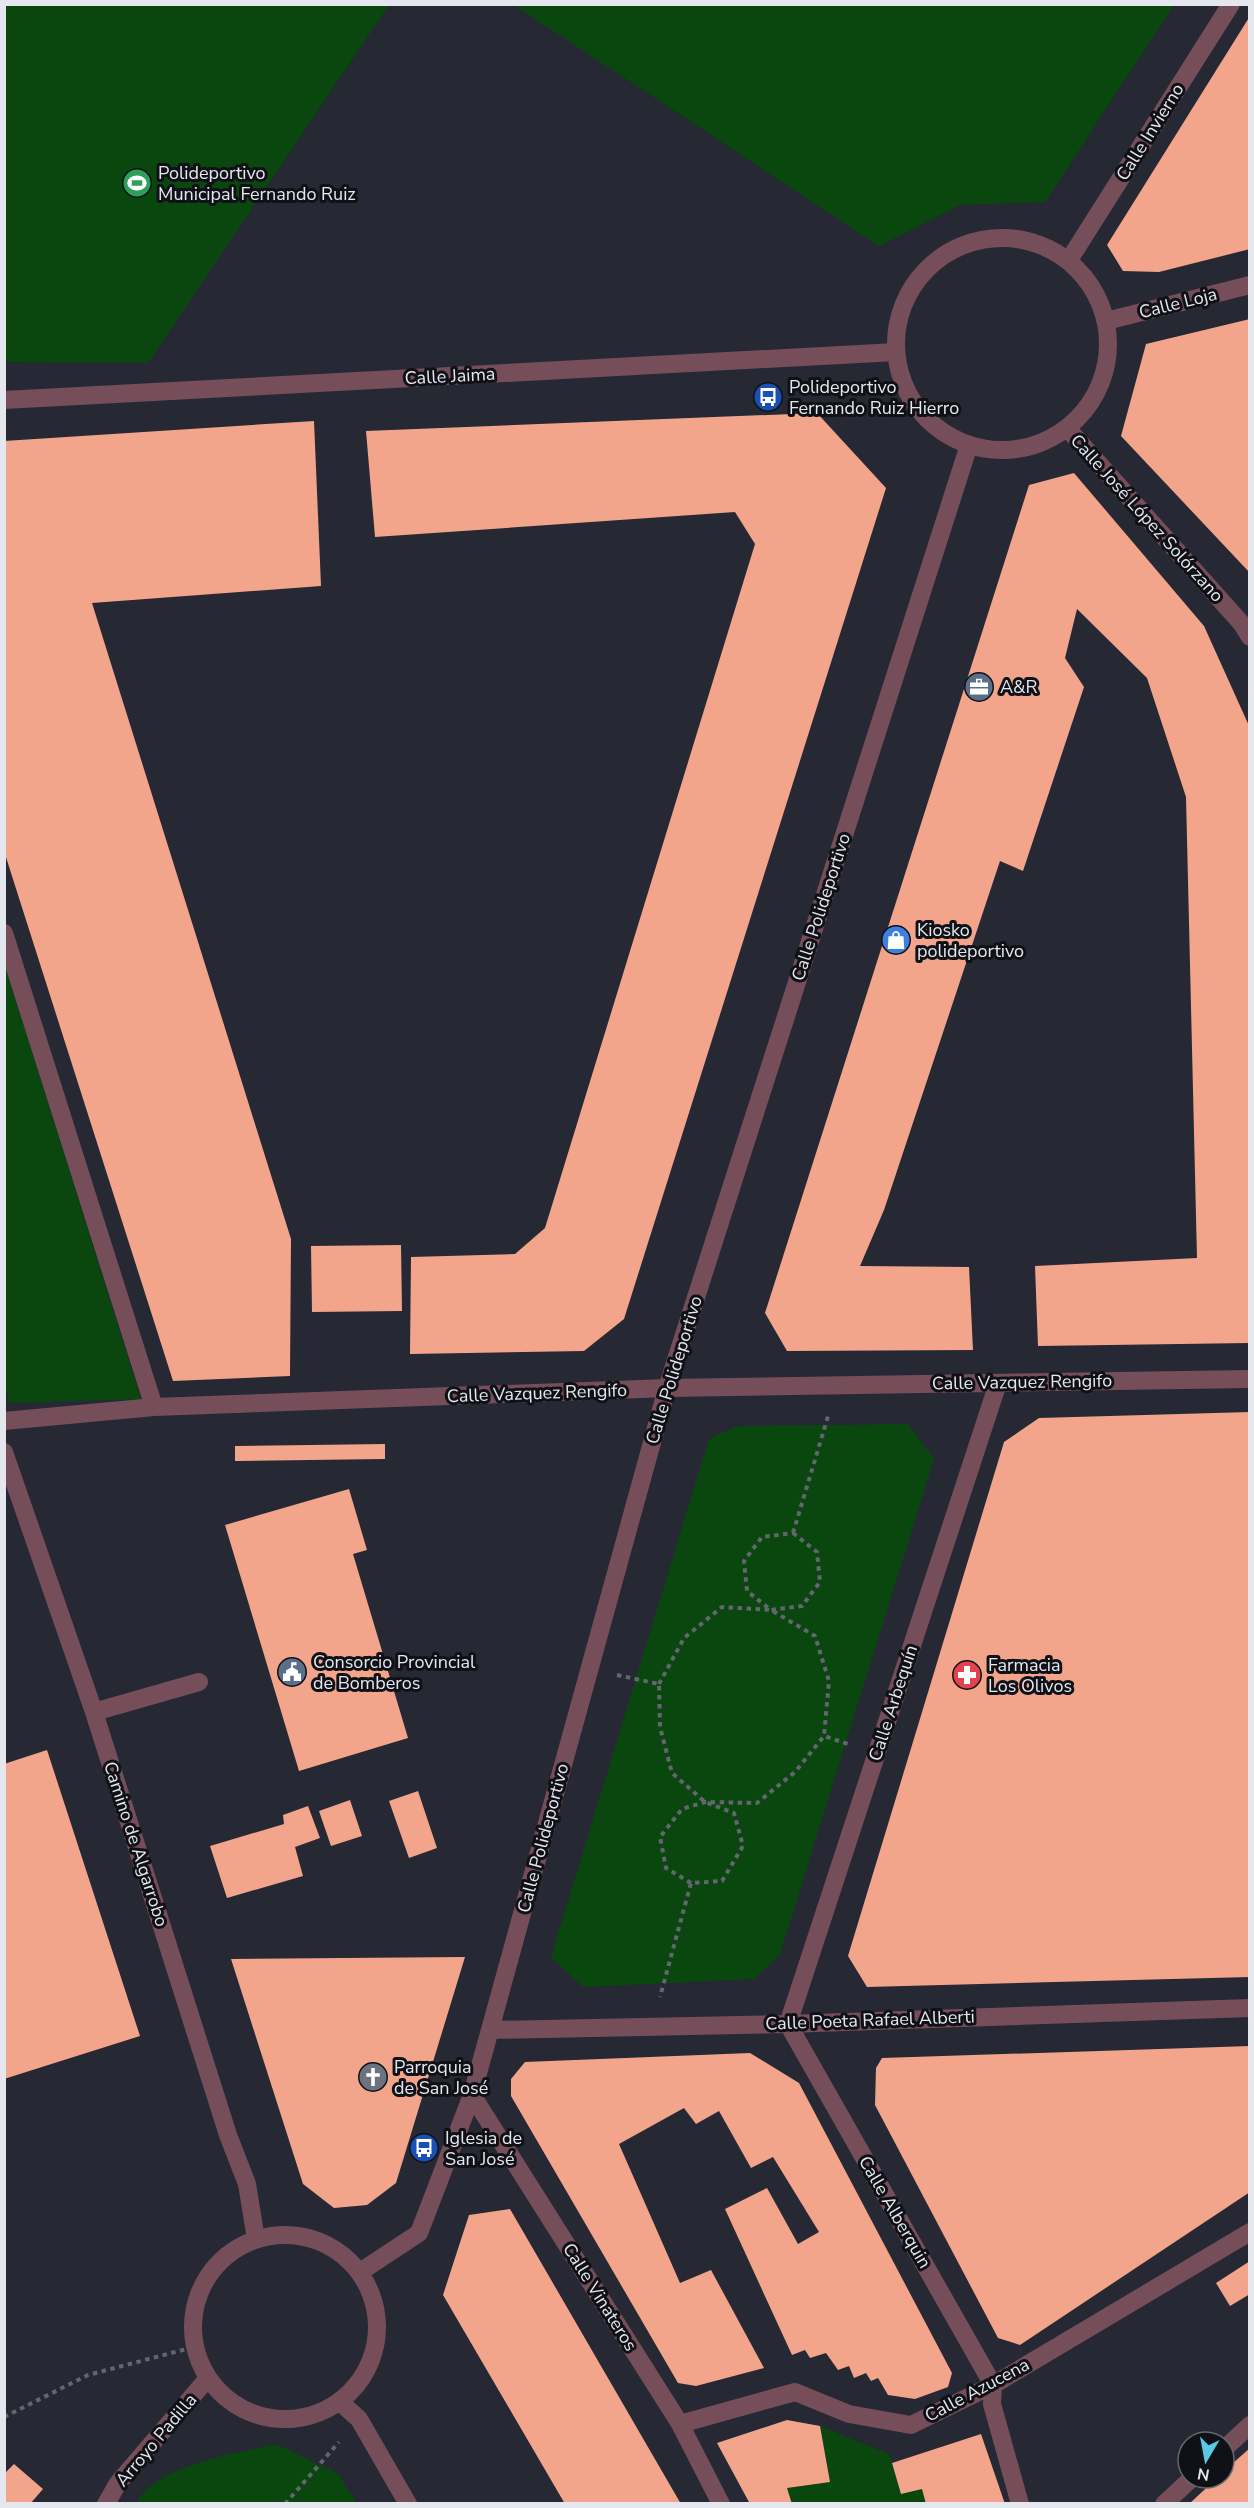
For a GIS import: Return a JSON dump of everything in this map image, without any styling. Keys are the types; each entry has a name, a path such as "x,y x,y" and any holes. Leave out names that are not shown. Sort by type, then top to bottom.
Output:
{"street":[{"name":"Calle Invierno","path":"1069,260 1231,4"},
{"path":"991,238 1032,242 1069,260 1093,288 1106,321 1108,361 1094,398 1067,428 1037,444 1003,450 969,445 933,425 907,392 896,352 900,312 920,275 951,250 991,238"},
{"name":"Calle Loja","path":"1106,321 1250,285"},
{"name":"Calle Jaima","path":"4,400 896,352"},
{"name":"Calle José López Solórzano","path":"1067,428 1242,624 1250,637"},
{"name":"Calle Polideportivo","path":"360,2272 419,2233 472,2095 667,1388 969,445"},
{"path":"4,933 154,1407"},
{"name":"Calle Vazquez Rengifo","path":"4,1421 154,1407 667,1388 1250,1378"},
{"name":"Calle Arbequín","path":"788,2024 998,1383"},
{"name":"Camino de Algarrobo","path":"4,1452 94,1712 224,2124 247,2184 256,2239"},
{"path":"94,1712 200,1682"},
{"name":"Calle Poeta Rafael Alberti","path":"490,2030 788,2024 1250,2008"},
{"name":"Calle Alberquin","path":"788,2024 993,2385"},
{"name":"Calle Vinateros","path":"472,2095 680,2424 720,2504"},
{"name":"Calle Azucena","path":"680,2424 795,2392 849,2414 911,2425 993,2385 1250,2232"},
{"path":"285,2234 314,2238 340,2251 360,2272 376,2305 378,2341 365,2376 340,2402 313,2416 284,2420 254,2414 228,2400 208,2378 194,2347 193,2313 204,2281 226,2255 256,2239 285,2234"},
{"name":"Arroyo Padilla","path":"106,2504 118,2483 208,2378"},
{"path":"993,2385 992,2404 1020,2504"},
{"path":"340,2402 359,2419 407,2503"},
{"path":"1236,2438 1250,2425"},
{"path":"1164,2504 1179,2490"}],"path":[{"path":"793,1533 838,1386"},
{"path":"771,1610 747,1591 744,1561 762,1537 793,1533 817,1552 820,1582 802,1606 771,1610 722,1607 684,1638 659,1684 660,1727 672,1773 705,1802 734,1813 743,1846 722,1881 691,1883 666,1868 660,1837 682,1809 705,1802 757,1803 795,1772 824,1736 829,1681 815,1636 771,1610"},
{"path":"590,1669 659,1684"},
{"path":"824,1736 876,1755"},
{"path":"652,2026 691,1883"},
{"path":"4,2417 87,2375 194,2347"},
{"path":"285,2504 359,2419"}],"green space":[{"name":"Polideportivo Municipal Fernando Ruiz","path":"4,5 389,5 148,363 5,362"},
{"path":"514,5 1174,5 1045,202 960,205 879,246"},
{"path":"4,963 141,1399 10,1403 5,1386"},
{"path":"908,1424 934,1459 780,1954 754,1979 583,1987 551,1957 709,1439 737,1426"},
{"path":"820,2426 889,2454 901,2493 922,2489 926,2503 792,2503 787,2488 830,2482"},
{"path":"276,2444 337,2473 355,2500 354,2503 136,2503 161,2479 179,2470 219,2457"}],"building":[{"path":"1250,16 1250,249 1159,272 1123,271 1107,245"},
{"path":"1250,319 1250,573 1121,436 1146,344"},
{"path":"817,413 886,488 624,1319 584,1351 410,1354 411,1257 515,1254 545,1228 755,544 735,512 375,537 366,431"},
{"path":"314,421 321,586 92,603 291,1239 290,1376 173,1381 4,851 4,441"},
{"path":"1074,473 1204,626 1250,728 1250,1343 1038,1346 1035,1266 1197,1258 1186,797 1147,678 1077,609 1065,658 1084,687 1023,871 1000,861 884,1210 860,1266 969,1267 973,1350 787,1351 765,1313 1029,485"},
{"path":"401,1245 402,1311 312,1312 311,1246"},
{"path":"1250,1412 1250,1977 867,1987 848,1956 1004,1442 1039,1418"},
{"path":"385,1444 385,1459 235,1461 235,1446"},
{"path":"349,1489 367,1550 353,1554 408,1738 299,1771 225,1525"},
{"path":"47,1750 140,2036 4,2079 4,1764"},
{"path":"418,1791 437,1848 409,1858 389,1801"},
{"path":"350,1800 362,1836 331,1846 319,1811"},
{"path":"308,1806 320,1838 295,1847 303,1876 227,1898 210,1846 284,1824 283,1815"},
{"path":"465,1957 396,2183 367,2205 334,2208 303,2184 231,1959"},
{"path":"1250,2046 1250,2192 1020,2345 998,2338 875,2105 876,2068 882,2058"},
{"path":"750,2053 799,2083 952,2373 948,2387 915,2399 888,2395 878,2378 871,2381 866,2373 854,2378 849,2366 838,2370 826,2353 810,2358 805,2350 792,2355 725,2209 767,2188 798,2244 819,2232 773,2157 751,2168 719,2111 696,2124 684,2108 619,2144 680,2283 711,2270 764,2368 696,2386 678,2383 511,2096 511,2079 525,2062"},
{"path":"510,2209 681,2504 565,2504 443,2295 469,2215"},
{"path":"1250,2261 1250,2294 1230,2306 1216,2283"},
{"path":"787,2420 820,2426 830,2482 787,2488 792,2504 750,2504 717,2443"},
{"path":"981,2434 1005,2504 926,2504 922,2489 901,2494 892,2463"},
{"path":"1250,2448 1250,2504 1189,2504 1204,2490 1236,2490 1236,2460"},
{"path":"14,2464 43,2489 30,2504 4,2504 4,2474"}],"place":[{"name":"Polideportivo Municipal Fernando Ruiz","path":"137,183"},
{"name":"Polideportivo Fernando Ruiz Hierro","path":"768,397"},
{"name":"A&R","path":"979,687"},
{"name":"Kiosko polideportivo","path":"896,940"},
{"name":"Consorcio Provincial de Bomberos","path":"292,1672"},
{"name":"Farmacia Los Olivos","path":"967,1675"},
{"name":"Parroquia de San José","path":"373,2077"},
{"name":"Iglesia de San José","path":"424,2148"}]}
